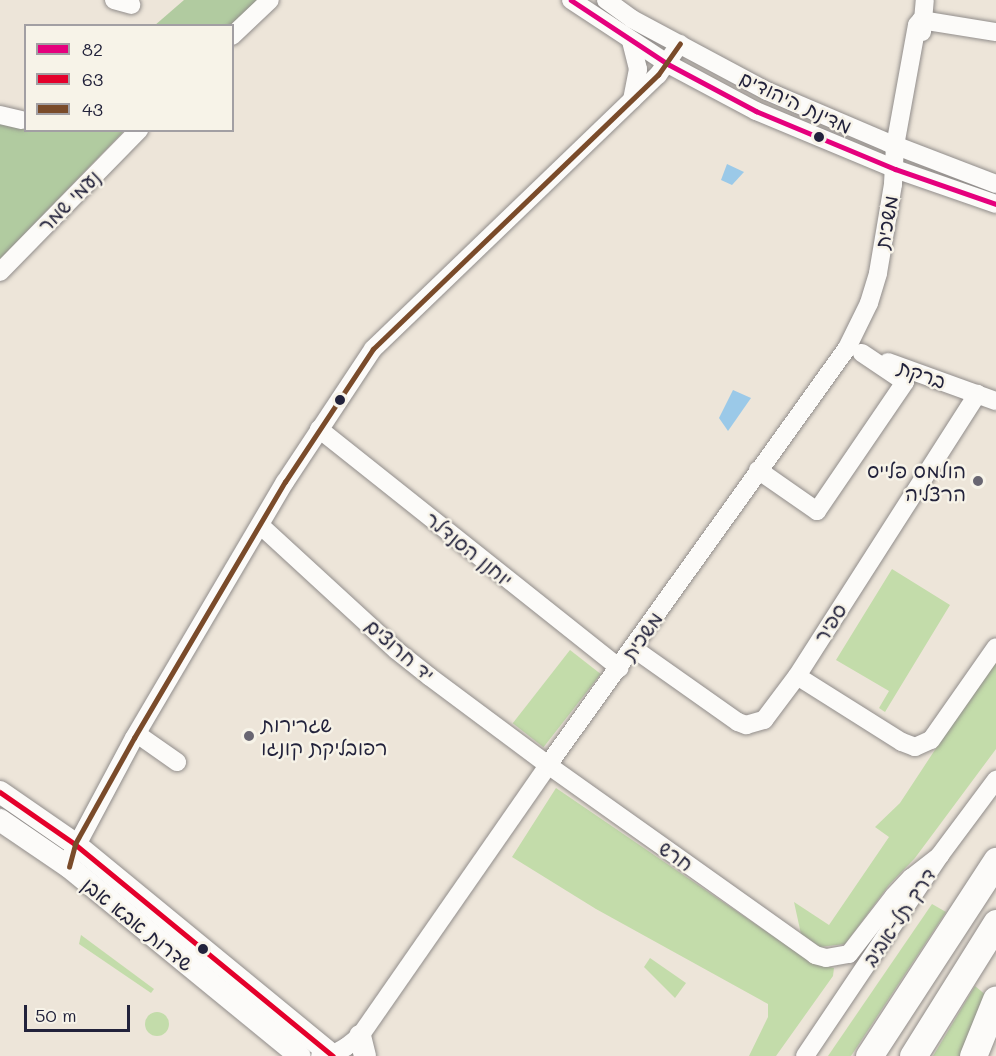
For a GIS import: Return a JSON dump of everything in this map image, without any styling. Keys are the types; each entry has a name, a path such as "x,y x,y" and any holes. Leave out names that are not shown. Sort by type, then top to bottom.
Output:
{"highway":[{"path":"869,1056 996,861"},
{"path":"913,1056 996,923"},
{"path":"973,1056 996,999"}],"main road":[{"name":"שדרות אבא אבן","path":"0,792 75,844 327,1056"},
{"name":"שדרות אבא אבן","path":"0,819 69,867 300,1056"}],"street":[{"path":"234,34 270,0"},
{"name":"מדינת היהודים","path":"571,0 668,64 756,111 895,169 996,204"},
{"name":"משכית","path":"327,1056 362,1046 548,765 758,470 854,351 878,273 899,147 923,26 921,20 925,0"},
{"name":"מדינת היהודים","path":"617,3 680,44 767,91 899,147 996,184"},
{"path":"921,20 996,32"},
{"path":"631,41 638,69 632,99"},
{"path":"69,867 75,844 136,734 319,429 373,349 668,64 680,44"},
{"path":"0,115 21,120"},
{"name":"נעמי שמר","path":"0,261 127,132"},
{"name":"נעמי שמר","path":"0,272 137,132"},
{"path":"758,470 816,512 906,382 854,351"},
{"name":"ברקת","path":"854,351 996,401"},
{"name":"ספיר","path":"633,648 746,725 757,724 771,715 977,394"},
{"name":"יוחנן הסנדלר","path":"319,429 619,668"},
{"name":"יד חרוצים","path":"260,525 396,650 548,765"},
{"path":"797,676 902,742 915,747 931,740 996,647"},
{"path":"136,734 177,762"},
{"name":"חרש","path":"548,765 804,948 826,958 849,954 894,896 940,855"},
{"name":"דרך תל-אביב","path":"805,1056 940,855 996,780"}],"green space":[{"path":"184,0 263,0 234,24 156,24"},
{"path":"0,123 24,129 24,132 123,132 0,259"},
{"path":"892,569 950,605 885,712 879,708 889,691 836,660"},
{"path":"570,650 601,674 543,747 513,723"},
{"path":"996,657 996,749 915,858 889,885 845,944 820,947 801,934 794,902 829,925 889,837 875,827 900,803"},
{"path":"556,788 814,964 834,968 833,976 776,1056 749,1056 768,1017 768,1004 596,909 512,857"},
{"path":"932,904 946,912 851,1056 828,1056"},
{"path":"81,935 154,989 151,993 79,944"},
{"path":"650,958 686,983 675,998 644,967"},
{"path":"975,986 987,996 962,1056 933,1056"},
{"path":"157,1012 162,1013 168,1019 168,1029 162,1035 157,1036 152,1035 146,1029 145,1024 146,1019 152,1013"}],"water":[{"path":"727,164 744,172 732,185 721,180"},
{"path":"733,390 751,398 728,431 719,418"}],"transit line":[{"name":"82","path":"571,0 668,64 756,111 895,169 996,204"},
{"name":"43","path":"69,867 75,844 134,738 285,482 373,349 658,75 680,44"},
{"name":"63","path":"0,792 75,844 333,1056"}],"place":[{"name":"הולמס פלייס הרצליה","path":"978,481"},
{"name":"שגרירות רפובליקת קונגו","path":"249,736"}]}
